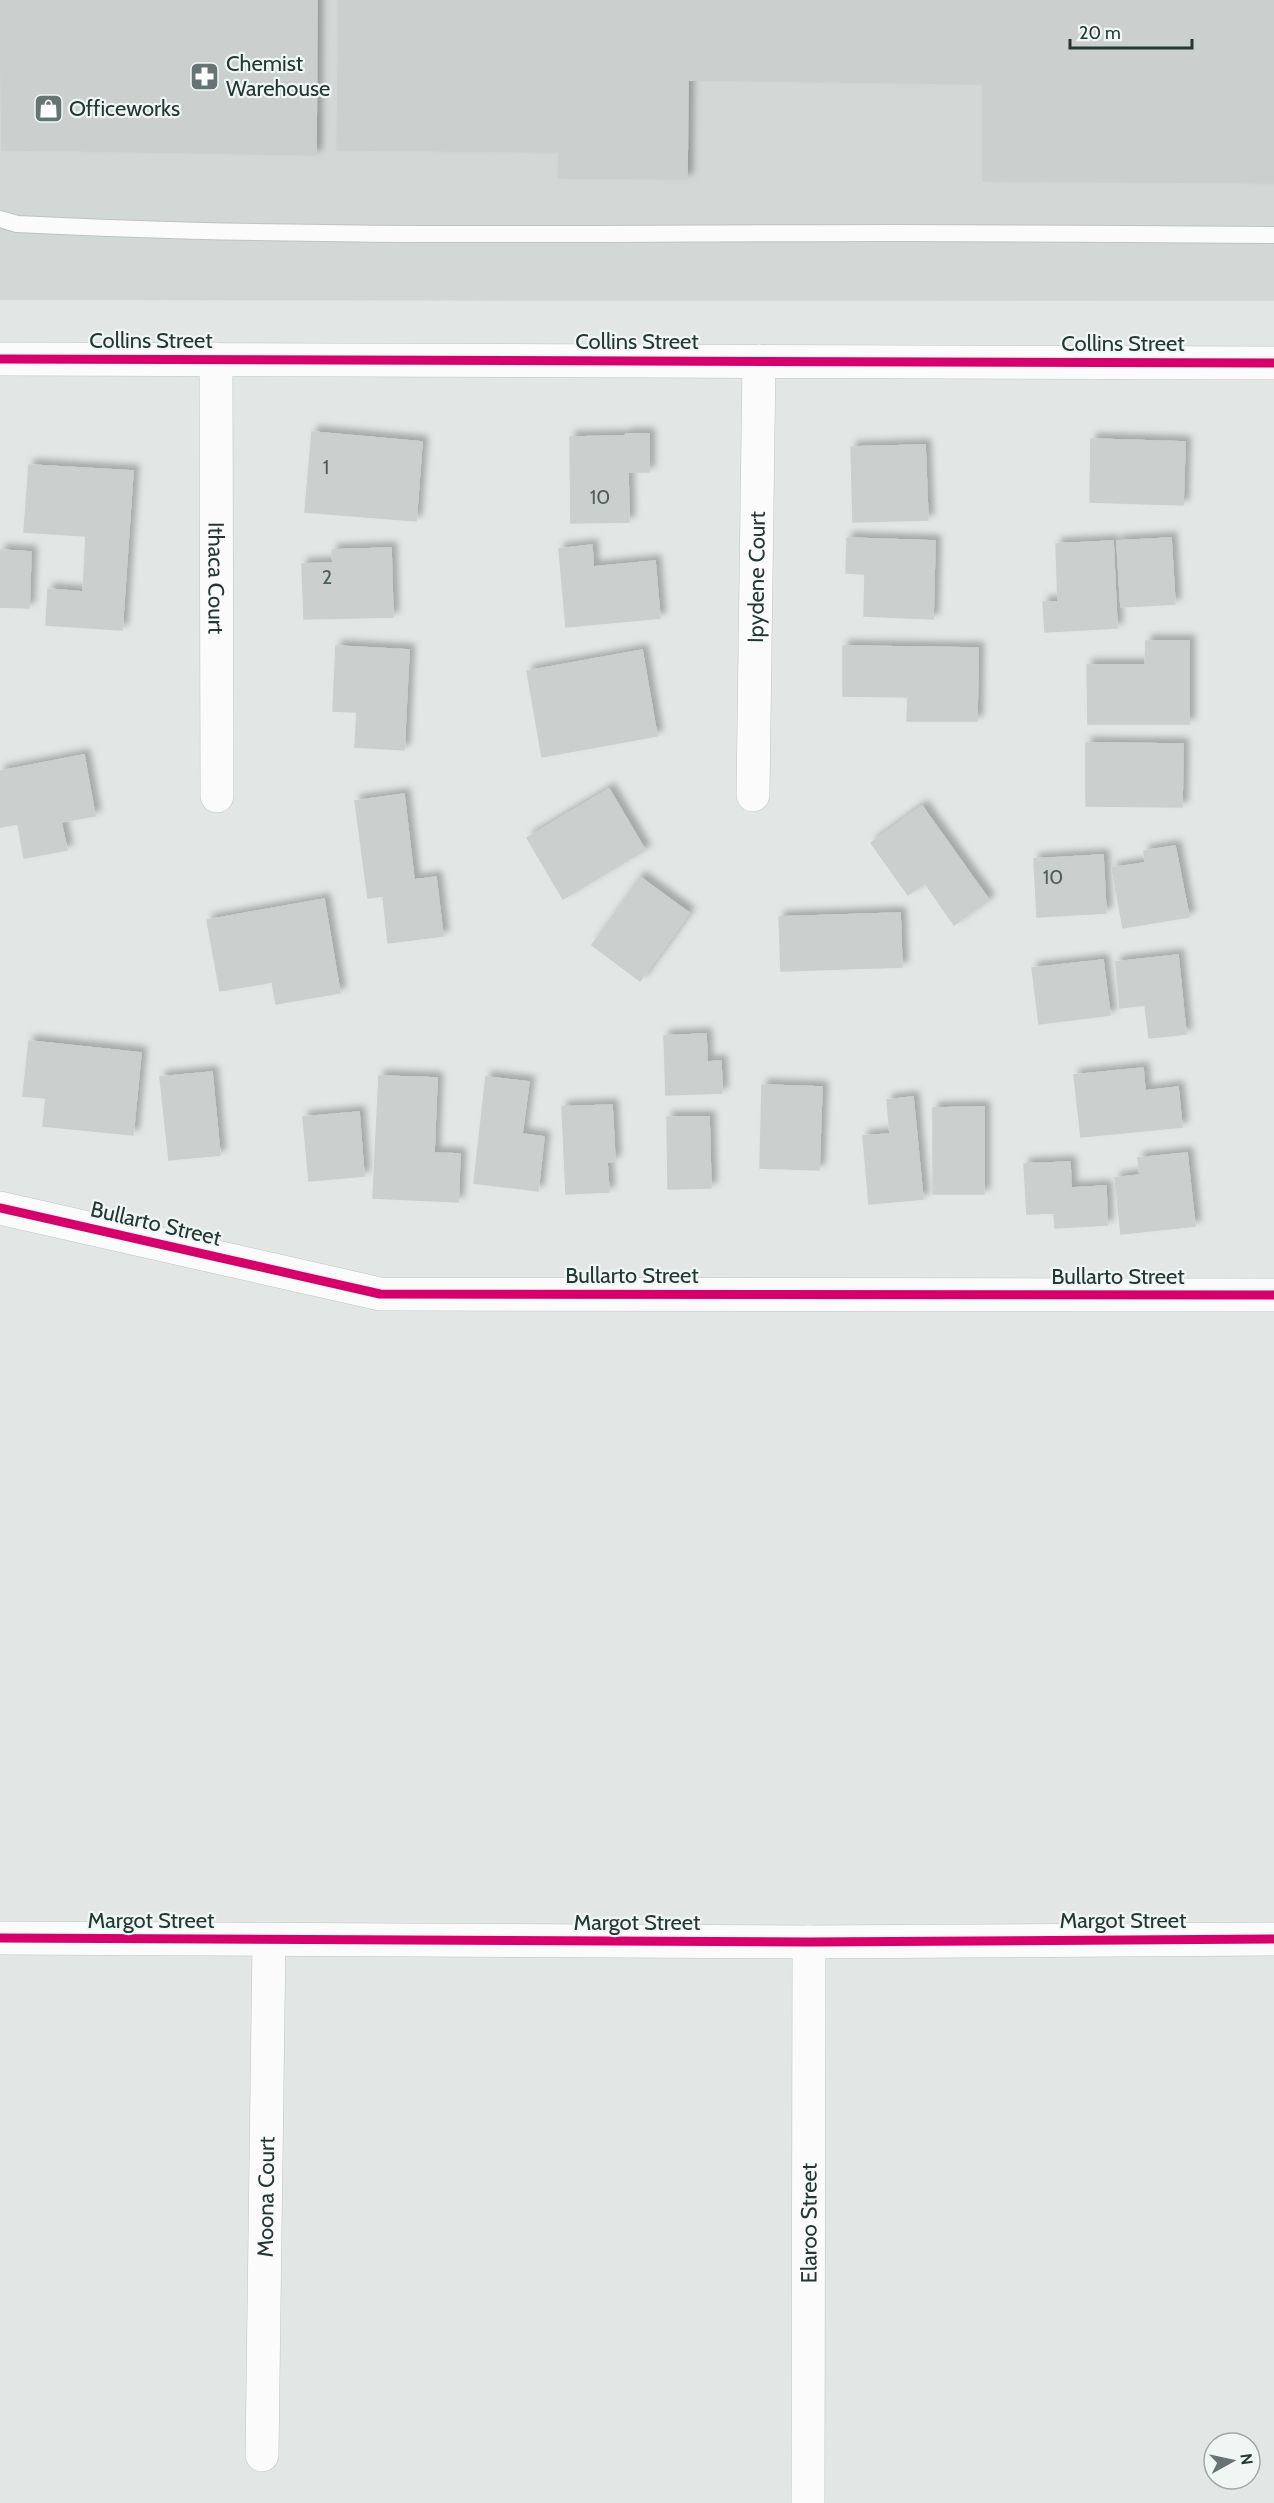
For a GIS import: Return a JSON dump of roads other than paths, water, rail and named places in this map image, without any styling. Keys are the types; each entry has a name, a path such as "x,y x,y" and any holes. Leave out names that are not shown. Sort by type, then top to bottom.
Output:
{"street":[{"name":"Collins Street","path":"0,359 1274,363"},
{"name":"Ithaca Court","path":"216,359 217,796"},
{"name":"Ipydene Court","path":"753,795 759,361"},
{"name":"Bullarto Street","path":"0,1208 380,1294 1274,1295"},
{"name":"Margot Street","path":"0,1938 809,1942 1274,1939"},
{"name":"Moona Court","path":"262,2455 269,1940"},
{"name":"Elaroo Street","path":"808,2503 809,1942"}],"lane":[{"path":"0,219 17,224 124,230 454,236 884,233 1274,235"}],"place":[{"name":"Chemist Warehouse","path":"205,76"},
{"name":"Officeworks","path":"48,108"}]}
